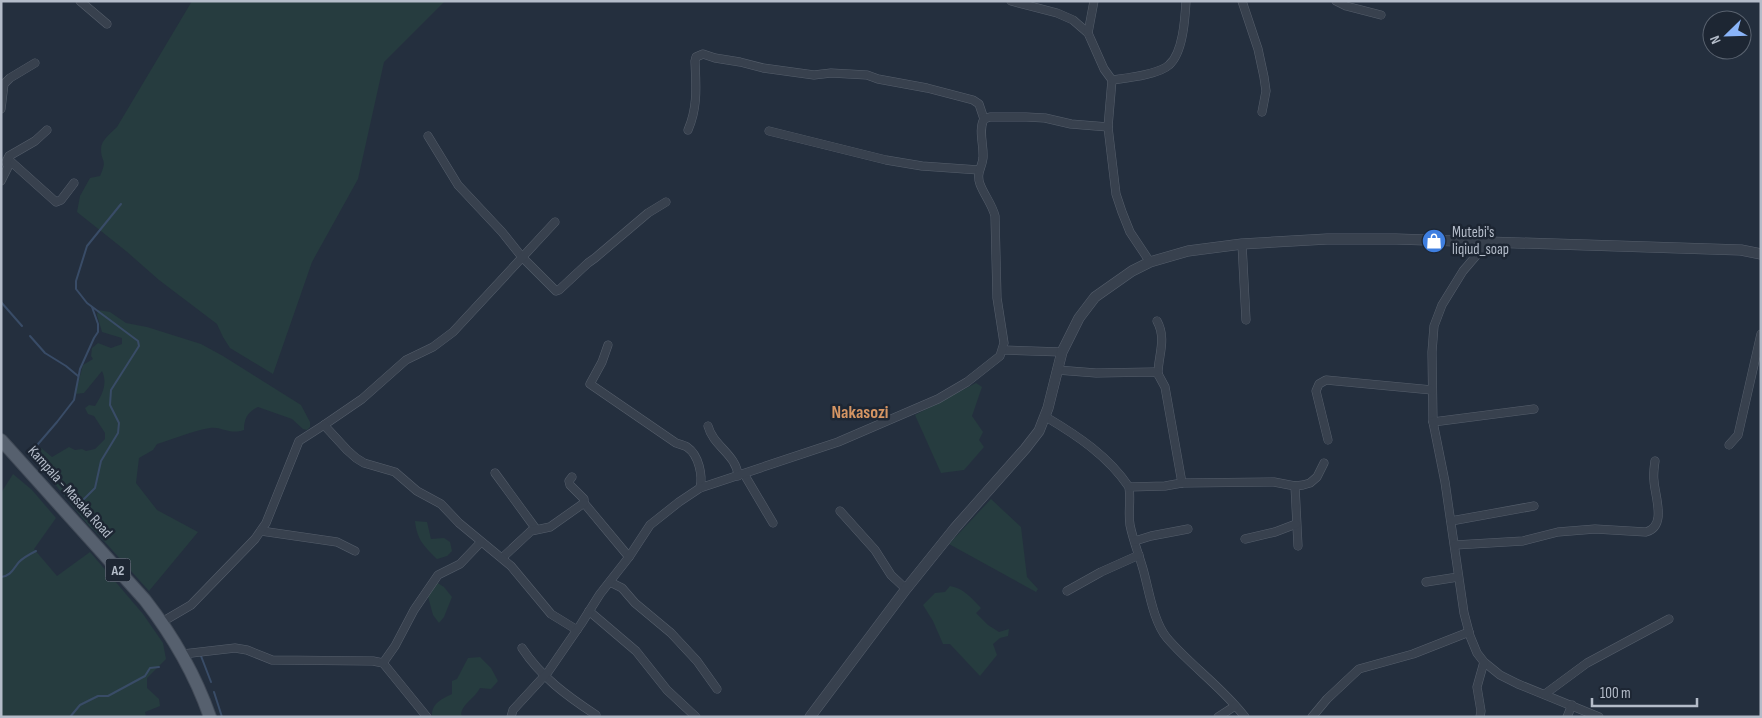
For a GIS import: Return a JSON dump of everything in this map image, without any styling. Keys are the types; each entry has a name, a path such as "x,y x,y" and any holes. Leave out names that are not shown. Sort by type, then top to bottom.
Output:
{"main road":[{"name":"Kampala - Masaka Road","path":"1,440 146,600 183,654 210,717"}],"street":[{"path":"80,1 107,24"},
{"path":"1011,1 1056,13 1073,20 1088,33 1104,69 1112,80 1108,127 1116,194 1130,232 1150,262"},
{"path":"1088,33 1094,1"},
{"path":"1112,80 1147,74 1168,67 1180,47 1186,16 1186,1"},
{"path":"1242,1 1258,49 1264,78 1266,91 1262,112"},
{"path":"1336,1 1346,6 1381,14"},
{"path":"511,717 513,710 544,676 578,630 589,611 650,525 664,513 700,488 838,442 938,399 967,382 1000,356 1003,350 1004,343 997,298 994,216 992,206 980,184 978,174 983,158 982,125 984,119 979,104 973,100 927,88 878,79 867,75 814,75 763,68 703,54 696,57 695,61 697,92 695,108 688,130"},
{"path":"1,110 4,84 10,78 35,63"},
{"path":"984,119 990,117 1045,118 1071,124 1108,127"},
{"path":"5,160 35,141 46,130"},
{"path":"769,131 886,160 922,166 979,170"},
{"path":"428,136 458,186 502,232 522,257 556,291 560,290 588,263 648,213 666,202"},
{"path":"1,181 8,167 5,160"},
{"path":"5,160 56,202 61,200 74,183"},
{"path":"162,622 190,605 241,556 261,531 299,441 362,399 406,360 432,347 453,332 555,222"},
{"path":"810,717 906,589 1025,449 1038,431 1046,417 1062,352 1079,318 1095,297 1132,271 1150,262 1188,251 1242,244 1327,239 1396,239 1732,250 1761,254"},
{"path":"1486,243 1463,271 1442,306 1434,326 1432,352 1432,422 1451,521 1468,632 1476,653 1500,675 1599,717"},
{"path":"1242,244 1246,320"},
{"path":"1157,321 1163,344 1158,359 1158,374 1165,387 1182,483"},
{"path":"1729,445 1738,435 1761,334"},
{"path":"608,344 602,362 590,384 676,443 688,448 696,458 702,479 700,488"},
{"path":"1003,350 1062,352"},
{"path":"1057,370 1096,373 1154,372 1158,374"},
{"path":"1328,440 1316,391 1319,384 1326,380 1432,390"},
{"path":"1432,422 1534,409"},
{"path":"1046,417 1083,440 1106,458 1129,487 1128,509 1130,526 1151,600 1165,636 1217,686 1245,717"},
{"path":"324,425 356,458 364,463 396,472 417,492 441,504 481,542 502,558 520,576 551,614 578,630"},
{"path":"708,426 710,434 735,462 741,475 773,523"},
{"path":"1455,545 1523,541 1558,532 1595,529 1646,532 1653,530 1657,525 1658,512 1654,480 1655,461"},
{"path":"1129,487 1147,488 1182,483 1274,482 1295,486 1310,483 1317,477 1324,463"},
{"path":"495,473 536,529"},
{"path":"572,477 569,480 570,484 629,557"},
{"path":"1295,486 1298,546"},
{"path":"502,558 525,536 536,529 550,527 584,503"},
{"path":"1451,521 1534,506"},
{"path":"840,511 875,550 891,575 906,589"},
{"path":"1245,539 1276,532 1296,524"},
{"path":"1135,541 1188,529"},
{"path":"261,531 337,542 354,551"},
{"path":"383,663 395,646 414,610 438,575 460,564 481,542"},
{"path":"1067,591 1101,572 1138,555"},
{"path":"1426,582 1458,576"},
{"path":"610,582 622,588 635,603 671,633 697,661 717,688"},
{"path":"589,611 636,651 668,690 696,717"},
{"path":"1545,694 1587,664 1669,619"},
{"path":"1312,717 1327,699 1359,669 1413,654 1468,632"},
{"path":"183,654 235,648 247,650 272,660 373,661 383,663 427,717"},
{"path":"522,648 544,676 560,691 596,715"},
{"path":"1480,717 1481,711 1477,686 1484,662"},
{"path":"1567,717 1572,705"},
{"path":"1218,717 1235,706"}],"green space":[{"path":"192,1 445,1 384,62 358,179 312,262 273,374 230,348 217,324 159,280 77,212 80,196 90,178 100,176 104,163 101,146 117,127"},
{"path":"98,310 110,312 126,323 147,327 201,344 301,405 310,422 310,427 307,430 303,429 292,419 258,407 247,416 244,430 234,432 210,428 197,431 157,444 153,450 139,458 136,483 157,510 198,532 149,591 89,526 31,455 40,447 52,457 69,447 75,450 82,449 86,451 95,449 105,439 105,433 94,416 88,414 85,408 89,405 95,406 102,394 104,376 102,371 84,393 75,394 83,365 93,359 91,356 92,348 98,343 111,348 122,344 122,338 102,332 97,315"},
{"path":"976,383 982,387 972,416 983,432 979,440 984,447 964,470 941,473 915,415"},
{"path":"13,474 32,490 56,518 34,549 57,576 90,552 143,614 163,643 166,659 147,678 147,688 159,699 160,706 145,712 146,717 1,717 1,493"},
{"path":"991,499 1021,527 1027,577 1038,589 1036,592 949,544"},
{"path":"415,521 427,522 431,539 444,538 450,542 452,551 447,556 437,559 422,542 417,533"},
{"path":"436,582 444,587 452,597 444,617 439,623 433,615 427,593"},
{"path":"950,586 964,591 981,608 976,613 988,625 999,632 1009,629 1008,636 1000,638 993,644 997,655 980,676 950,644 943,644 933,621 923,605 935,593 945,592"},
{"path":"480,657 491,668 498,681 491,689 480,688 462,710 461,714 463,717 432,717 435,705 452,694 452,681 457,679 468,658"}],"waterway":[{"path":"76,507 95,488 101,461 118,433 119,423 110,405 111,390 139,346 138,341 87,303 76,289 76,281 87,246 121,204"},
{"path":"1,302 22,326"},
{"path":"32,451 74,400 80,369 98,332 98,324 92,307"},
{"path":"30,336 45,353 78,376"},
{"path":"1,577 10,574 21,560 36,551"},
{"path":"201,656 211,682"},
{"path":"70,717 80,705 98,696 108,696 145,676 150,668 159,667"},
{"path":"214,692 222,717"}],"place":[{"name":"Mutebi's liqiud_soap","path":"1434,241"}],"district":[{"name":"Nakasozi","path":"860,412"}]}
